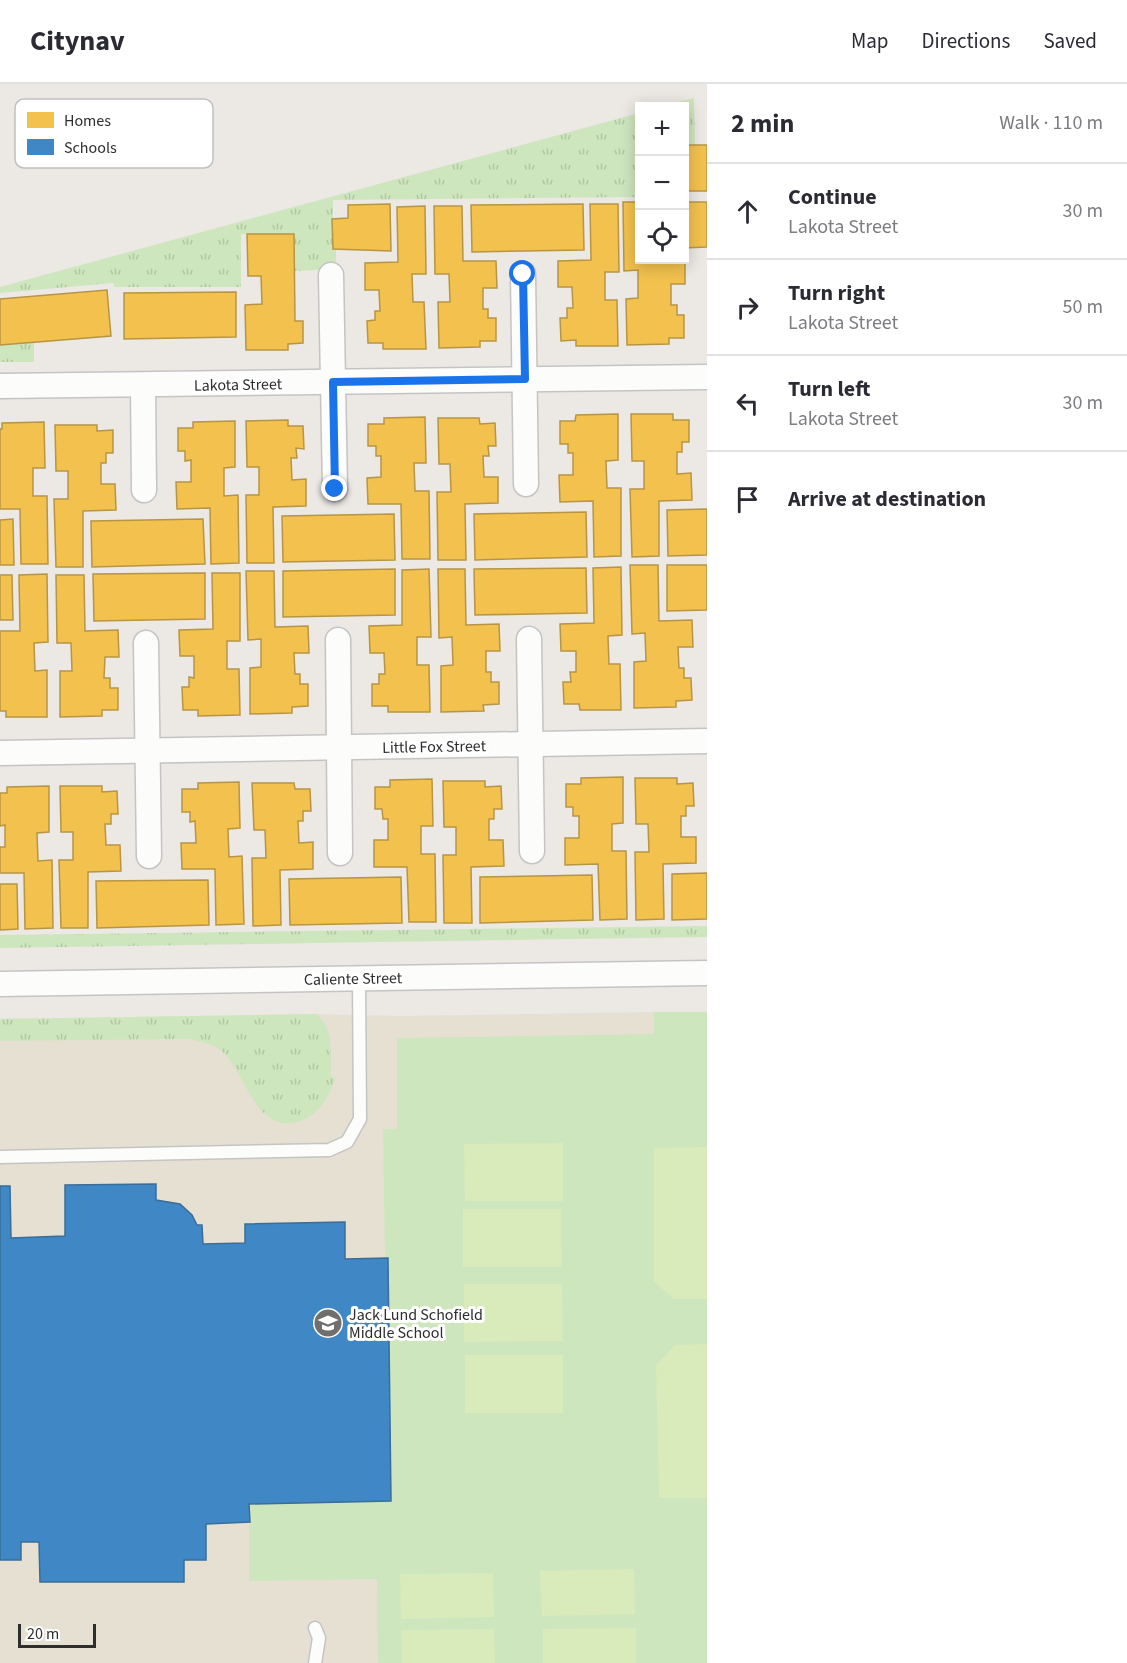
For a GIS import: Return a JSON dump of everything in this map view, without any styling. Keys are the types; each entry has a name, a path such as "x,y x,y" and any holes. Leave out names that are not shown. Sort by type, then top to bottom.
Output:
{"street":[{"path":"523,274 526,484"},
{"path":"331,275 335,489"},
{"name":"Lakota Street","path":"0,386 707,377"},
{"path":"143,385 144,490"},
{"path":"529,639 532,851"},
{"path":"338,640 340,853"},
{"path":"146,643 149,856"},
{"name":"Little Fox Street","path":"0,753 707,741"},
{"name":"Caliente Street","path":"0,984 707,973"}],"lane":[{"path":"0,1157 329,1150 347,1142 360,1119 360,978"},
{"path":"315,1628 319,1638 315,1663"}],"shaded area":[{"name":"Jack Lund Schofield Middle School","path":"654,1012 654,1282 662,1663 0,1663 0,1019"}],"green space":[{"path":"694,98 695,145 689,145 689,102 678,102"},
{"path":"635,114 635,197 333,200 333,249 336,249 336,269 295,271 294,234 241,234 241,287 114,287 113,283 0,293 0,287"},
{"path":"34,342 34,362 0,362 0,345"},
{"path":"707,926 707,937 0,948 0,935"},
{"path":"654,1012 707,1012 707,1663 378,1663 377,1579 249,1581 249,1504 391,1501 388,1258 385,1258 383,1129 397,1129 397,1038 654,1034"},
{"path":"316,1014 329,1034 331,1077 336,1077 327,1097 315,1112 303,1120 288,1123 276,1121 265,1114 248,1092 226,1055 218,1048 204,1042 189,1039 0,1041 0,1019"},
{"path":"563,1143 563,1201 465,1201 464,1144"},
{"path":"707,1147 707,1299 674,1299 654,1282 654,1148"},
{"path":"463,1209 561,1209 562,1267 463,1267"},
{"path":"464,1284 562,1284 563,1341 464,1342"},
{"path":"707,1344 707,1498 659,1498 656,1365 675,1345"},
{"path":"465,1355 563,1355 563,1413 465,1413"},
{"path":"634,1569 635,1614 542,1616 540,1571"},
{"path":"493,1573 494,1617 401,1619 400,1574"},
{"path":"636,1628 636,1663 543,1663 543,1629"},
{"path":"494,1629 495,1663 402,1663 401,1630"}],"building: Homes":[{"path":"689,145 707,145 707,191 689,191"},
{"path":"623,202 635,202 635,264 685,264 685,284 671,284 671,305 677,305 677,315 684,315 684,338 669,338 669,344 627,345 626,299 638,298 638,270 624,271"},
{"path":"689,202 707,202 707,247 689,248"},
{"path":"390,204 391,251 333,249 332,219 348,218 348,205"},
{"path":"583,204 584,250 472,252 471,205"},
{"path":"590,204 618,204 619,272 605,272 605,300 617,300 618,346 576,346 576,340 561,341 560,318 567,318 567,308 573,308 572,287 558,287 558,261 591,260"},
{"path":"425,206 426,274 412,274 413,302 424,302 426,349 383,349 383,343 368,343 367,321 375,320 375,311 380,311 379,290 365,290 365,263 398,262 397,207"},
{"path":"434,206 462,206 463,261 496,261 497,288 483,288 483,309 488,309 488,318 496,318 496,341 480,341 480,347 439,348 438,302 450,302 449,274 435,274"},
{"path":"247,234 294,234 295,321 303,321 303,343 288,344 288,350 246,350 245,305 262,304 261,276 248,276"},
{"path":"107,290 111,336 0,345 0,299"},
{"path":"236,292 236,337 124,339 124,293"},
{"path":"618,414 618,460 606,461 607,488 621,488 621,556 594,557 593,501 560,502 559,475 573,475 573,453 568,453 568,444 560,444 560,421 575,421 576,415"},
{"path":"631,414 673,414 673,420 689,420 689,442 682,442 682,452 677,452 677,474 691,473 692,500 659,501 659,556 632,557 630,489 644,489 644,461 632,461"},
{"path":"425,417 426,463 414,463 415,491 429,491 430,559 402,559 401,504 368,504 367,478 381,477 381,456 376,456 376,446 368,446 368,424 384,424 384,418"},
{"path":"438,418 479,418 480,424 495,423 496,446 488,446 489,456 483,456 484,477 498,477 498,503 465,504 466,560 438,560 437,492 451,492 450,464 439,464"},
{"path":"288,420 288,426 303,426 304,449 296,448 297,458 291,458 292,480 306,479 306,506 273,507 274,563 247,563 246,495 259,495 259,467 247,467 246,421"},
{"path":"235,421 235,467 224,468 224,496 238,495 239,563 211,564 210,508 177,509 176,482 191,482 191,460 185,461 185,451 178,451 178,428 193,428 193,422"},
{"path":"44,422 45,468 33,468 33,496 47,496 48,564 21,564 20,509 0,509 0,429 2,429 2,423"},
{"path":"55,425 97,425 97,431 113,430 113,453 106,453 106,463 101,463 101,484 115,484 116,510 83,511 83,567 56,567 54,499 68,499 68,471 56,471"},
{"path":"707,509 707,555 668,556 667,510"},
{"path":"586,512 587,557 475,560 474,514"},
{"path":"394,514 395,560 283,562 282,516"},
{"path":"13,519 14,565 0,565 0,520"},
{"path":"203,519 205,564 92,567 91,521"},
{"path":"630,565 658,565 659,621 692,620 693,647 678,647 679,668 684,668 684,678 691,678 692,700 676,701 676,707 634,708 634,662 646,661 645,633 632,634"},
{"path":"667,565 707,565 707,610 667,611"},
{"path":"621,567 622,635 608,636 609,664 620,664 621,710 580,710 579,704 564,704 563,682 571,682 570,672 576,672 576,651 561,651 560,624 594,623 593,568"},
{"path":"586,568 587,613 475,615 474,569"},
{"path":"395,569 395,615 283,617 283,571"},
{"path":"429,569 431,637 417,637 417,665 429,665 430,712 388,712 388,706 372,706 372,684 379,684 379,674 385,674 384,653 370,653 369,626 402,625 402,570"},
{"path":"438,569 465,569 466,625 499,624 500,651 486,651 486,672 491,672 491,682 499,682 499,704 483,705 484,711 441,712 441,666 453,665 452,637 439,638"},
{"path":"246,571 274,571 275,627 308,626 309,653 294,653 295,674 300,674 300,684 308,684 308,706 292,707 292,713 250,714 250,668 261,667 261,639 248,640"},
{"path":"205,573 205,619 94,621 93,574"},
{"path":"212,573 240,573 240,641 227,641 227,669 239,669 240,715 198,716 198,710 183,710 182,687 189,687 189,677 194,678 194,656 180,656 179,630 213,629"},
{"path":"47,574 48,642 34,643 35,671 47,670 47,717 6,717 6,711 0,711 0,631 20,631 19,575"},
{"path":"0,575 12,575 13,620 0,620"},
{"path":"56,575 84,575 85,631 118,630 119,657 105,657 104,678 110,678 110,688 118,688 118,710 102,710 102,716 60,717 60,671 72,671 71,643 57,643"},
{"path":"623,777 623,823 612,824 612,851 626,851 627,919 600,920 598,864 565,865 565,838 579,838 579,816 573,816 573,807 566,807 566,784 581,784 581,778"},
{"path":"635,778 677,778 677,784 693,783 694,806 686,806 686,816 681,816 681,837 696,837 696,863 663,864 664,919 636,920 635,852 649,852 648,824 636,824"},
{"path":"432,779 433,826 421,826 421,854 435,854 436,922 409,922 407,867 374,867 374,840 388,840 388,819 383,819 382,809 375,809 375,787 390,787 390,780"},
{"path":"443,781 485,781 485,787 501,786 502,809 494,809 494,819 489,819 489,840 503,840 504,866 471,867 472,923 444,923 443,855 456,855 456,827 444,827"},
{"path":"239,782 240,828 228,829 229,857 242,856 244,924 216,925 215,869 182,869 181,843 196,843 195,821 190,822 190,812 182,812 182,789 198,789 198,783"},
{"path":"252,783 294,783 295,789 310,789 311,811 303,811 303,821 298,821 299,843 313,842 313,869 280,870 281,925 253,926 252,858 266,858 265,830 254,830"},
{"path":"49,786 49,832 37,833 38,861 52,860 53,928 25,929 24,873 0,873 0,847 5,847 5,825 0,826 0,793 7,793 7,787"},
{"path":"60,786 102,786 102,792 117,791 118,814 111,814 111,824 105,824 106,845 120,845 121,871 88,872 88,928 61,928 59,860 73,860 73,832 61,832"},
{"path":"707,873 707,919 672,920 672,874"},
{"path":"592,875 593,920 480,923 480,877"},
{"path":"401,877 402,923 290,925 289,879"},
{"path":"208,880 209,925 97,928 96,881"},
{"path":"0,884 17,884 18,929 0,930"}],"building: Schools":[{"name":"Jack Lund Schofield Middle School","path":"156,1184 156,1200 180,1204 192,1215 197,1225 202,1225 203,1244 245,1243 245,1224 345,1222 345,1259 388,1258 391,1501 249,1504 250,1522 206,1524 206,1560 184,1560 184,1582 40,1582 39,1542 21,1542 21,1560 0,1560 0,1186 10,1186 11,1238 65,1236 65,1185"}],"place":[{"name":"Jack Lund Schofield Middle School","path":"328,1323"}],"route":[{"path":"335,489 333,382 525,379 523,274"}]}
